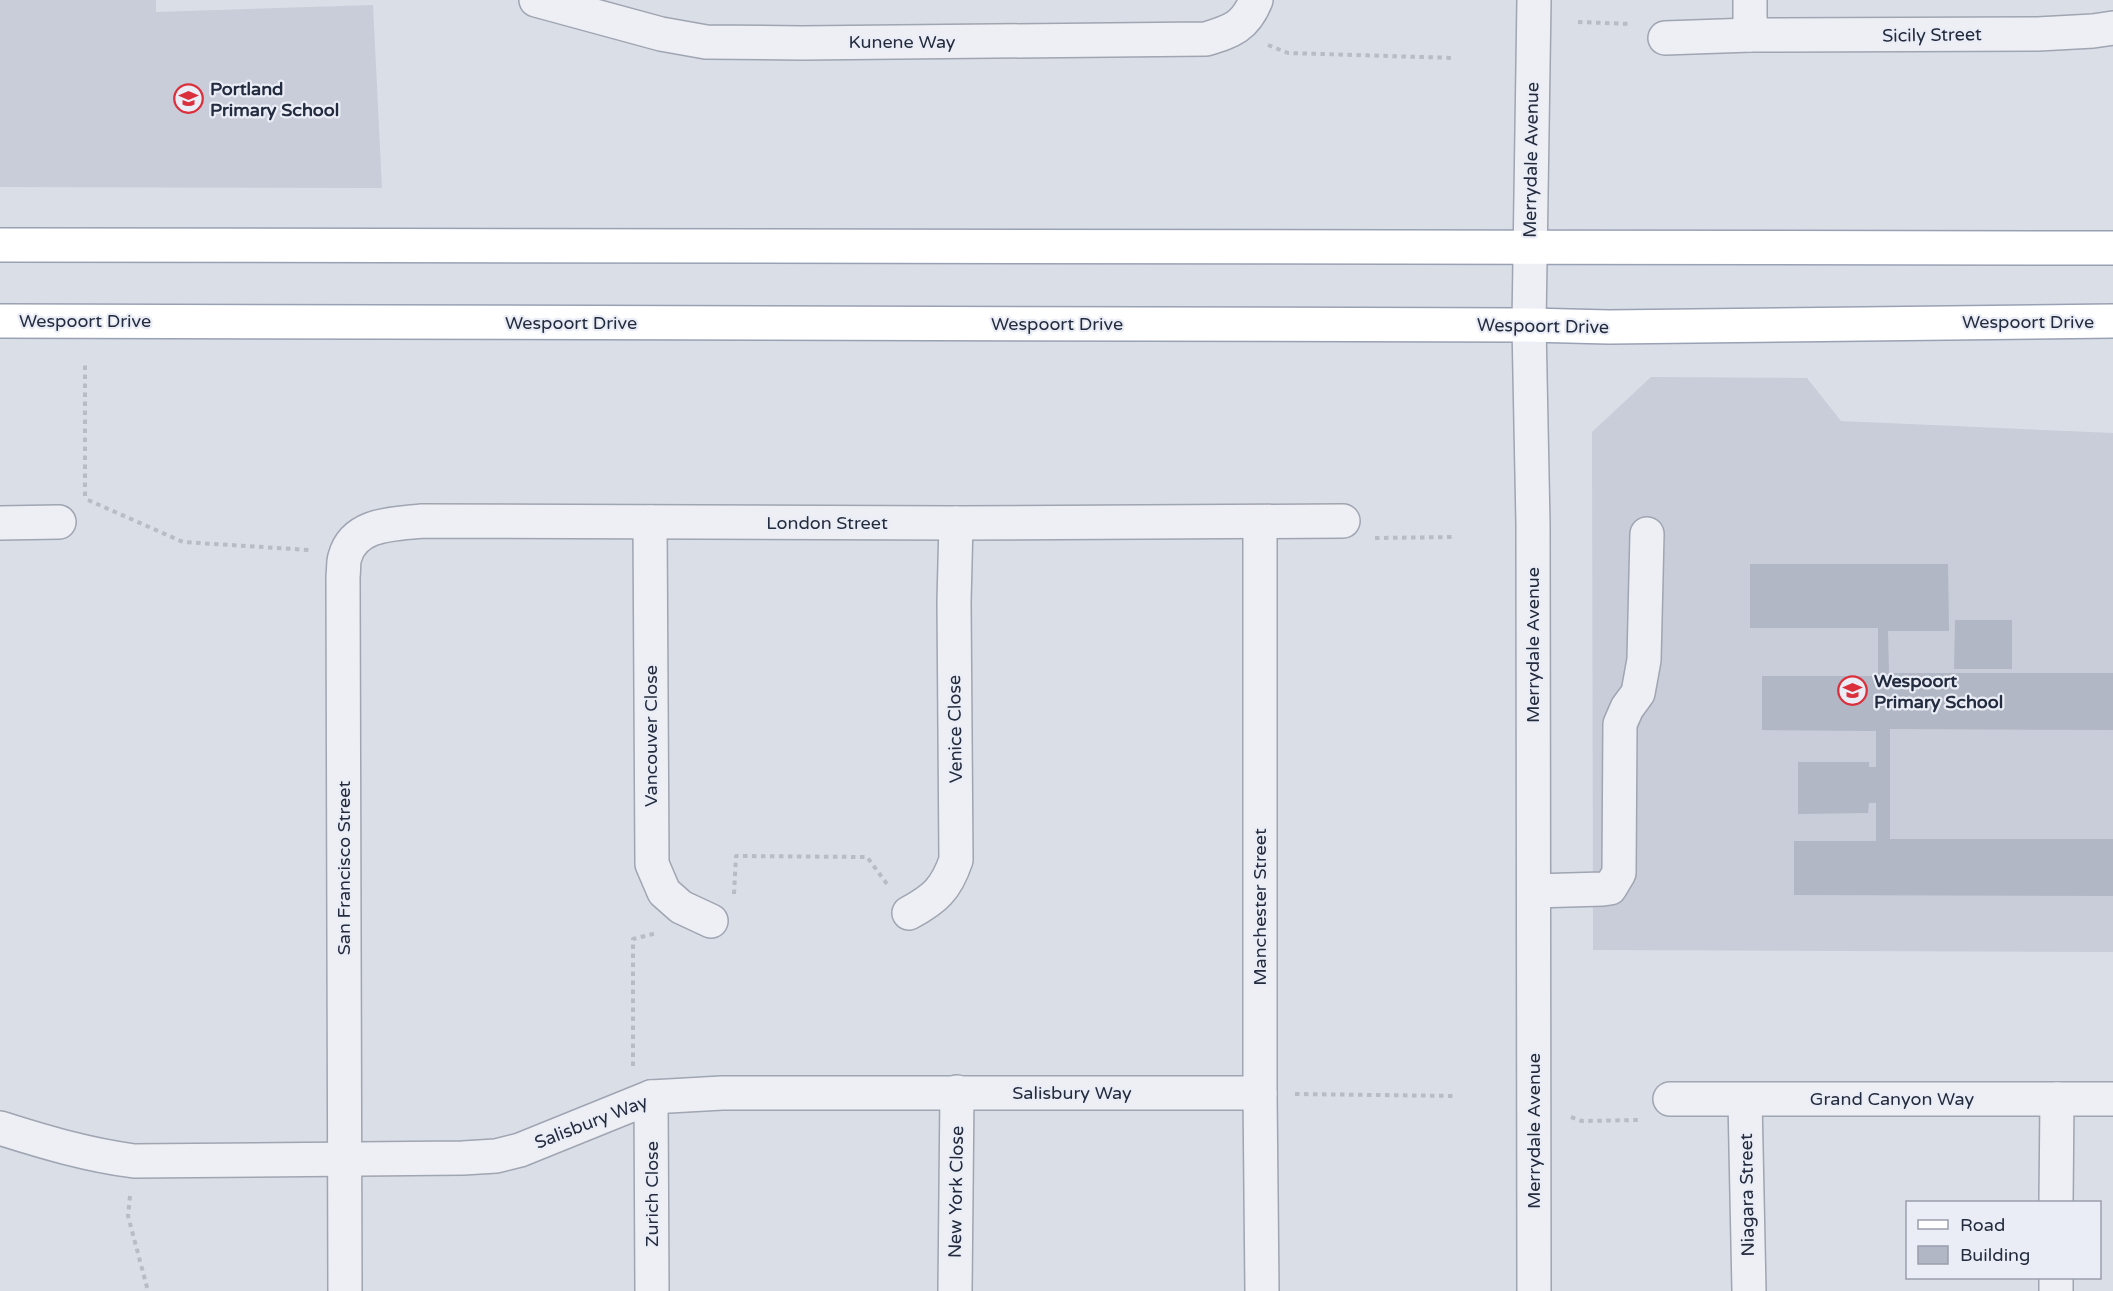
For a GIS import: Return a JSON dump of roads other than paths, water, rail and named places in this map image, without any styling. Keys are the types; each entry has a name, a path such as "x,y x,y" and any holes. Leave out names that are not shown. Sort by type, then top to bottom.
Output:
{"main road":[{"path":"0,245 2113,248"},
{"name":"Wespoort Drive","path":"0,321 1609,327 2113,321"}],"street":[{"name":"Kunene Way","path":"536,0 661,34 706,42 1206,39 1234,30 1250,14 1256,0"},
{"name":"Merrydale Avenue","path":"1534,0 1529,246 1533,524 1534,1291"},
{"path":"1750,0 1750,35"},
{"name":"Sicily Street","path":"1665,38 1750,35 2038,34 2093,32 2113,28"},
{"name":"London Street","path":"344,566 355,538 376,526 422,520 956,523 1343,521"},
{"path":"0,524 59,522"},
{"name":"Vancouver Close","path":"650,522 652,864 664,892 681,907 711,921"},
{"name":"Venice Close","path":"909,913 930,902 943,887 956,860 954,602 956,523"},
{"name":"Manchester Street","path":"1260,523 1262,1291"},
{"path":"1534,891 1610,888 1619,873 1620,724 1627,708 1638,693 1643,667 1647,534"},
{"name":"San Francisco Street","path":"344,566 345,1291"},
{"name":"New York Close","path":"955,1291 957,1092"},
{"name":"Salisbury Way","path":"0,1128 77,1151 134,1161 345,1160 496,1156 520,1150 651,1097 722,1093 1260,1094"},
{"name":"Zurich Close","path":"651,1097 652,1291"},
{"name":"Grand Canyon Way","path":"1670,1099 2113,1099"},
{"name":"Niagara Street","path":"1745,1100 1749,1291"},
{"path":"2056,1201 2057,1100"}],"place":[{"name":"Portland Primary School","path":"189,99"},
{"name":"Wespoort Primary School","path":"1853,691"}]}
